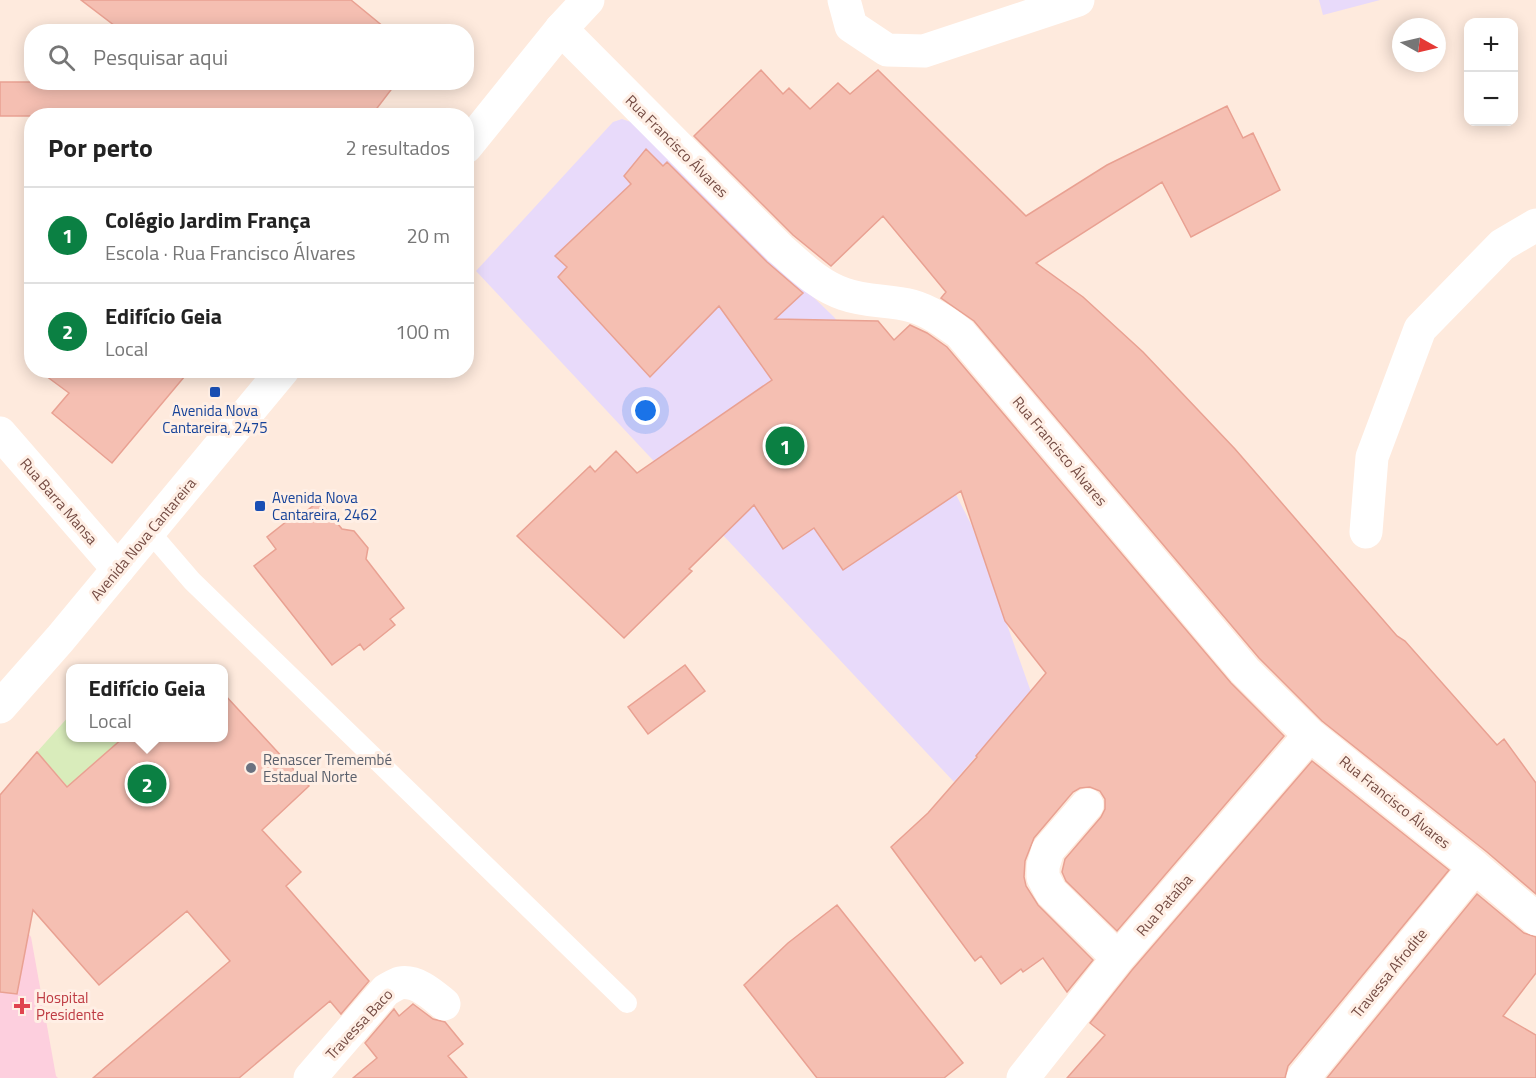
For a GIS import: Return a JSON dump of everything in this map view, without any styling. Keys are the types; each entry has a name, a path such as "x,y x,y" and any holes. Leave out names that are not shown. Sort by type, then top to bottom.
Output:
{"street":[{"path":"474,137 561,29 588,0"},
{"path":"844,0 851,26 887,50 924,51 1078,0"},
{"name":"Rua Francisco Álvares","path":"561,29 780,249 818,281 843,294 912,306 937,317 960,333 1245,671 1310,735 1475,867 1536,919"},
{"path":"1366,532 1372,457 1420,329 1502,245 1536,225"},
{"name":"Avenida Nova Cantareira","path":"0,706 60,639 276,378"},
{"name":"Rua Barra Mansa","path":"0,432 118,569"},
{"name":"Rua Pataíba","path":"1023,1078 1118,958 1310,735"},
{"path":"1087,805 1048,850 1043,866 1043,877 1051,892 1118,958"},
{"name":"Travessa Afrodite","path":"1303,1078 1475,867"},
{"name":"Travessa Baco","path":"310,1078 386,990 400,983 414,985 428,990 444,1004"}],"lane":[{"path":"149,531 192,580 627,1003"}],"shaded area":[{"path":"1319,0 1380,0 1323,15"},
{"path":"622,119 631,122 834,317 924,432 972,526 1031,692 954,782 476,271 613,122"},
{"name":"Hospital Presidente","path":"0,893 31,937 58,1078 0,1078"}],"green space":[{"path":"66,719 66,742 119,742 68,787 37,752"}],"building":[{"path":"81,0 351,0 380,24 112,24"},
{"path":"761,70 783,94 789,88 810,109 838,83 850,94 878,70 1026,216 1107,165 1227,106 1243,138 1253,133 1280,190 1191,237 1162,182 1036,263 1083,297 1143,352 1235,449 1397,636 1405,641 1497,745 1504,739 1536,783 1536,894 1487,852 1322,721 1259,658 974,321 941,298 946,292 883,216 831,266 793,235 694,136"},
{"path":"0,82 24,82 24,90 391,90 377,108 24,108 24,116 0,116"},
{"path":"646,149 663,166 667,162 767,262 803,293 775,319 878,321 894,340 910,325 927,333 947,347 1231,683 1284,736 1117,931 1066,881 1062,872 1065,859 1101,817 1105,809 1105,799 1100,791 1090,787 1080,788 1073,792 1034,838 1025,861 1026,886 1038,905 1093,960 1067,992 1043,958 1023,972 1021,969 1001,984 981,956 975,961 891,847 928,813 1046,673 1005,621 961,491 843,570 814,528 783,549 754,505 624,638 517,536 590,466 595,472 616,451 637,473 772,380 719,306 650,377 558,277 567,267 555,256 631,184 624,176"},
{"path":"49,378 183,378 112,463 52,413 69,393"},
{"path":"319,501 342,529 354,531 368,548 366,559 404,608 390,619 395,625 364,650 360,644 332,665 254,566 276,549 267,537 296,514 299,517"},
{"path":"685,665 705,691 648,734 628,707"},
{"path":"228,698 309,786 262,830 301,872 286,886 369,981 341,1014 330,1001 239,1078 93,1078 230,961 187,911 99,985 33,910 17,994 0,992 0,795 37,752 67,787 118,742 228,742"},
{"path":"1312,761 1449,870 1288,1066 1285,1078 1067,1078 1105,1035 1090,1023 1132,970"},
{"path":"1477,894 1524,933 1536,937 1536,973 1503,1016 1536,1035 1536,1078 1327,1078"},
{"path":"837,905 963,1063 944,1078 817,1078 744,985 788,943"},
{"path":"413,1004 433,1019 445,1022 463,1044 448,1056 467,1078 353,1078 377,1058 365,1043 394,1009 399,1016"}],"place":[{"name":"Avenida Nova Cantareira, 2475","path":"215,392"},
{"name":"Colégio Jardim França","path":"785,446"},
{"name":"Avenida Nova Cantareira, 2462","path":"260,506"},
{"name":"Renascer Tremembé Estadual Norte","path":"251,768"},
{"name":"Edifício Geia","path":"147,784"},
{"name":"Hospital Presidente","path":"22,1006"}]}
